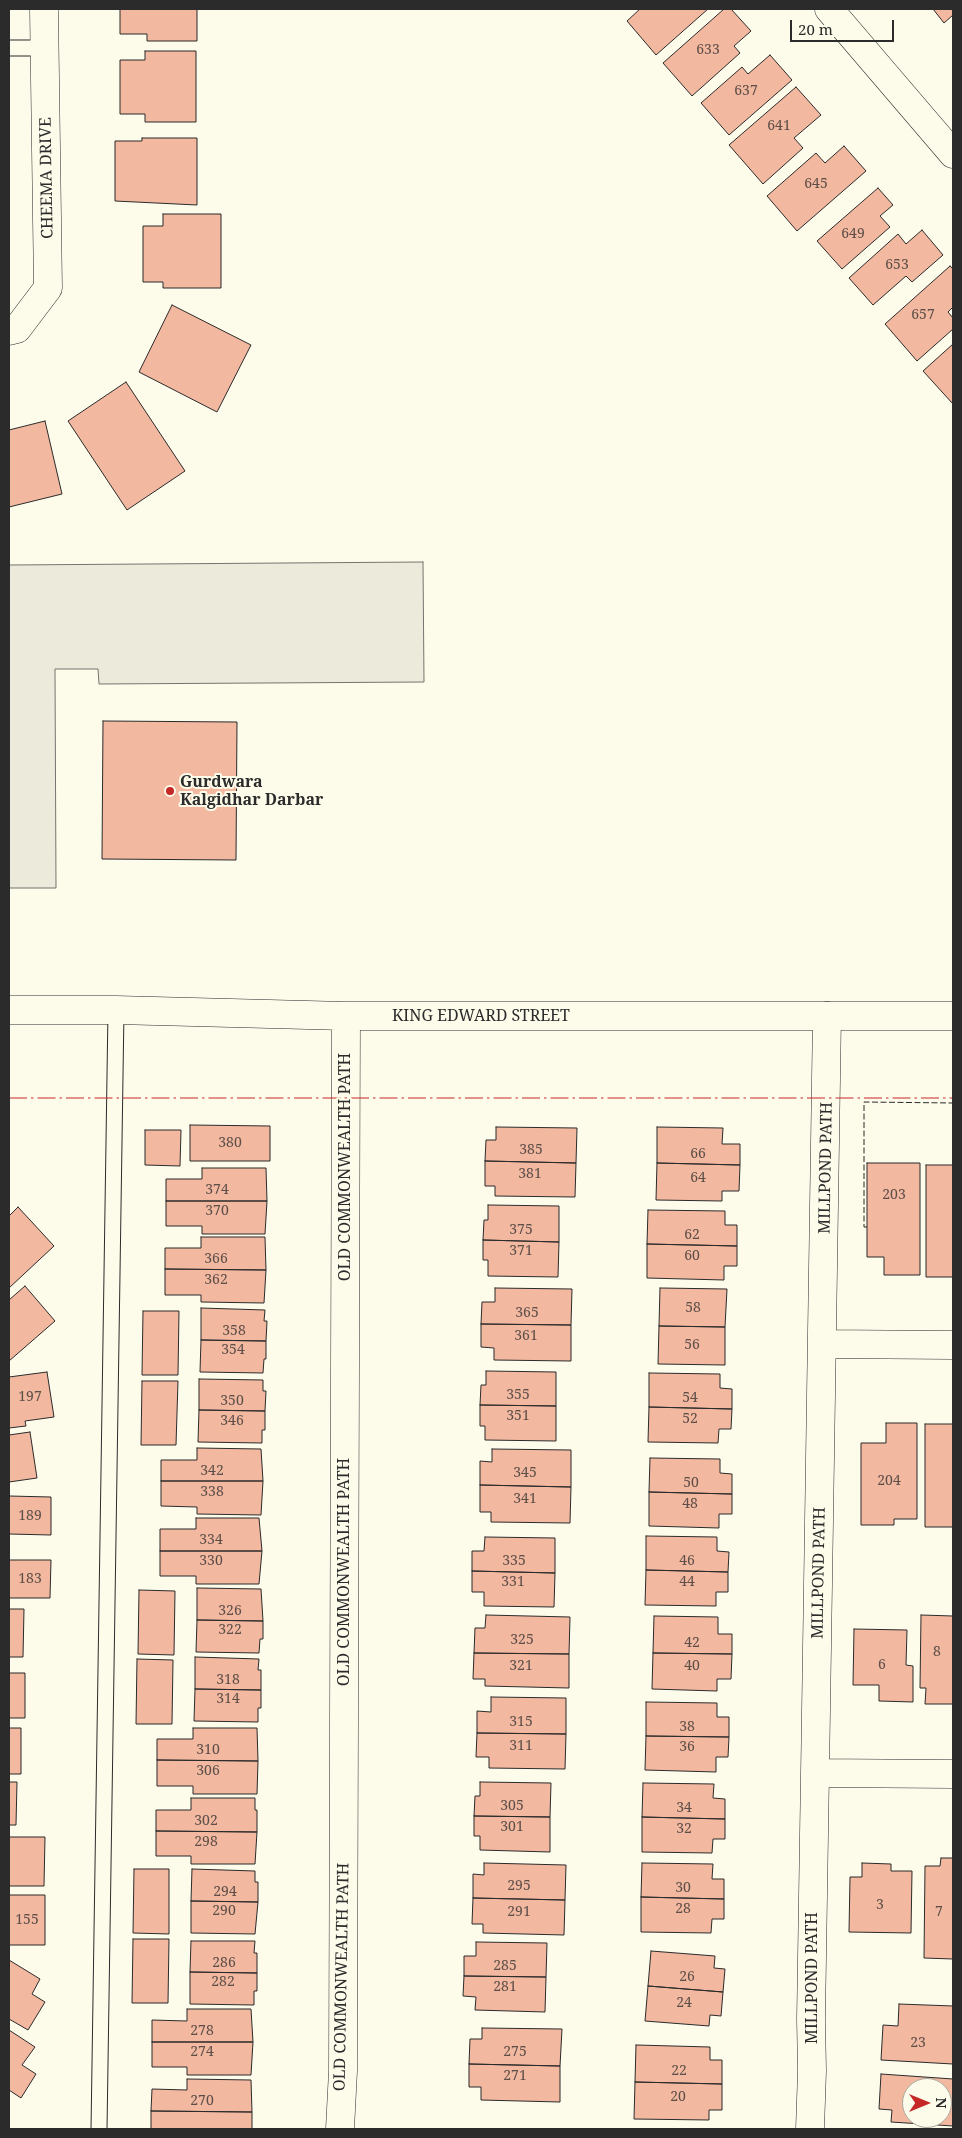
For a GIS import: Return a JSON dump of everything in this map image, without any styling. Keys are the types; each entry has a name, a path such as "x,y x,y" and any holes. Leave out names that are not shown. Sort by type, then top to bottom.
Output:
{"street":[{"name":"CHEEMA DRIVE","path":"9,331 17,329 48,288 44,9"},
{"path":"829,9 953,154"},
{"name":"KING EDWARD STREET","path":"9,1010 116,1010 346,1016 953,1016"},
{"name":"OLD COMMONWEALTH PATH","path":"340,2129 343,2051 346,1016"},
{"name":"MILLPOND PATH","path":"810,2129 827,1016"},
{"path":"823,1344 953,1345"},
{"path":"815,1773 953,1774"}],"lane":[{"path":"9,48 45,48"},
{"path":"99,2129 116,1010"}],"shaded area":[{"path":"423,562 424,682 99,684 98,669 55,669 56,888 9,888 9,565"}],"building":[{"path":"120,9 197,9 197,41 147,41 147,34 120,34"},
{"path":"640,9 708,9 656,55 627,21"},
{"path":"724,9 731,9 751,31 734,46 740,53 692,96 663,63"},
{"path":"933,9 953,9 953,15 944,23"},
{"path":"145,51 196,51 196,122 145,122 145,114 120,114 120,60 145,60"},
{"path":"770,55 792,80 729,135 701,103 742,67 748,74"},
{"path":"796,87 821,115 794,138 803,148 763,184 729,145"},
{"path":"142,138 197,138 197,205 115,201 115,141 142,141"},
{"path":"844,146 866,171 797,231 767,196 816,153 825,163"},
{"path":"878,188 893,205 880,216 890,227 842,269 817,241"},
{"path":"163,214 221,214 221,288 163,288 163,282 143,282 143,226 163,226"},
{"path":"922,230 943,255 912,282 906,276 873,305 849,278 898,234 906,244"},
{"path":"950,266 953,269 953,307 948,312 953,318 953,329 917,361 885,324"},
{"path":"172,305 251,345 217,412 139,372"},
{"path":"953,344 953,404 923,371"},
{"path":"126,382 185,471 127,510 68,421"},
{"path":"45,421 62,494 9,507 9,430"},
{"name":"Gurdwara Kalgidhar Darbar","path":"103,721 237,722 236,860 102,859"},
{"path":"190,1125 270,1126 270,1161 190,1161"},
{"path":"496,1127 577,1128 576,1163 485,1161 486,1140 496,1140"},
{"path":"657,1127 723,1128 722,1144 740,1144 740,1165 657,1163"},
{"path":"145,1130 181,1130 180,1166 145,1165"},
{"path":"485,1161 576,1163 575,1197 495,1196 495,1186 485,1186"},
{"path":"657,1163 740,1165 739,1191 722,1191 722,1201 656,1200"},
{"path":"867,1163 920,1163 920,1275 884,1275 884,1257 867,1257"},
{"path":"926,1165 953,1165 953,1277 926,1277"},
{"path":"202,1168 266,1168 267,1201 166,1201 166,1179 202,1179"},
{"path":"166,1201 267,1201 265,1234 202,1234 202,1226 166,1226"},
{"path":"488,1205 559,1206 559,1242 483,1240 484,1220 488,1220"},
{"path":"18,1207 54,1246 9,1288 9,1216"},
{"path":"648,1210 725,1211 725,1225 737,1225 737,1246 647,1244"},
{"path":"201,1237 265,1237 266,1270 165,1269 165,1248 201,1248"},
{"path":"483,1240 559,1242 558,1277 488,1276 488,1260 483,1260"},
{"path":"647,1244 737,1246 737,1266 724,1266 724,1280 647,1278"},
{"path":"165,1269 266,1270 264,1303 201,1302 201,1295 165,1295"},
{"path":"25,1286 55,1321 9,1361 9,1300"},
{"path":"495,1288 572,1289 571,1325 481,1324 482,1302 495,1302"},
{"path":"660,1288 727,1289 725,1327 659,1326"},
{"path":"201,1308 265,1310 264,1321 267,1321 266,1341 201,1340"},
{"path":"143,1311 179,1311 178,1375 142,1375"},
{"path":"481,1324 571,1325 571,1361 494,1360 494,1348 481,1347"},
{"path":"659,1326 725,1327 725,1365 658,1364"},
{"path":"201,1340 266,1341 266,1359 264,1359 263,1373 200,1372"},
{"path":"486,1371 556,1372 556,1406 480,1405 481,1385 486,1385"},
{"path":"47,1372 54,1417 25,1421 26,1426 9,1428 9,1377"},
{"path":"649,1373 720,1374 720,1388 732,1389 732,1409 649,1407"},
{"path":"199,1379 263,1380 263,1391 266,1391 265,1411 199,1410"},
{"path":"142,1381 178,1381 176,1445 141,1445"},
{"path":"480,1405 556,1406 556,1441 485,1440 485,1426 480,1426"},
{"path":"649,1407 732,1409 731,1429 719,1429 718,1443 648,1442"},
{"path":"199,1410 265,1411 265,1430 262,1430 262,1443 198,1442"},
{"path":"886,1423 917,1423 917,1519 894,1519 894,1525 861,1525 861,1443 886,1443"},
{"path":"925,1424 953,1424 953,1527 925,1527"},
{"path":"30,1432 37,1478 9,1482 9,1435"},
{"path":"197,1448 261,1449 263,1481 161,1481 161,1460 197,1460"},
{"path":"492,1449 571,1450 571,1487 480,1485 480,1461 492,1462"},
{"path":"650,1458 720,1459 720,1473 732,1474 732,1494 649,1492"},
{"path":"161,1481 263,1481 261,1515 197,1514 197,1507 161,1506"},
{"path":"480,1485 571,1487 570,1523 491,1522 491,1512 480,1512"},
{"path":"649,1492 732,1494 732,1514 719,1514 719,1528 649,1526"},
{"path":"9,1496 51,1497 51,1535 9,1534"},
{"path":"196,1518 259,1518 262,1551 160,1551 160,1529 196,1529"},
{"path":"646,1536 717,1537 717,1551 729,1552 728,1572 646,1570"},
{"path":"485,1537 555,1538 555,1573 472,1571 472,1551 484,1551"},
{"path":"160,1551 262,1551 259,1584 196,1584 196,1576 160,1576"},
{"path":"9,1560 51,1560 50,1598 9,1598"},
{"path":"646,1570 728,1572 728,1592 716,1592 716,1606 645,1605"},
{"path":"472,1571 555,1573 554,1607 484,1606 484,1592 472,1592"},
{"path":"197,1588 261,1589 263,1621 197,1620"},
{"path":"139,1590 175,1591 174,1655 138,1654"},
{"path":"9,1609 24,1609 23,1657 9,1657"},
{"path":"486,1615 570,1617 569,1654 474,1653 475,1628 485,1628"},
{"path":"921,1615 953,1616 953,1704 925,1704 926,1688 920,1688"},
{"path":"654,1616 718,1617 718,1634 732,1634 732,1654 653,1653"},
{"path":"197,1620 263,1621 263,1639 260,1639 259,1653 196,1652"},
{"path":"854,1629 907,1630 906,1665 913,1666 913,1702 879,1701 879,1685 853,1685"},
{"path":"474,1653 569,1654 569,1688 485,1686 485,1679 473,1679"},
{"path":"653,1653 732,1654 731,1679 717,1679 717,1691 652,1689"},
{"path":"195,1657 259,1659 258,1670 261,1670 261,1690 195,1689"},
{"path":"137,1659 173,1660 172,1724 136,1724"},
{"path":"9,1673 25,1673 25,1718 9,1718"},
{"path":"195,1689 261,1690 261,1708 258,1708 258,1722 194,1721"},
{"path":"491,1697 566,1698 566,1734 477,1733 477,1711 491,1712"},
{"path":"646,1702 717,1703 717,1717 729,1717 729,1737 646,1736"},
{"path":"9,1728 21,1728 21,1774 9,1774"},
{"path":"193,1728 257,1728 258,1761 157,1760 157,1739 193,1739"},
{"path":"477,1733 566,1734 565,1769 489,1768 489,1757 476,1757"},
{"path":"646,1736 729,1737 728,1757 716,1757 716,1772 645,1770"},
{"path":"157,1760 258,1761 257,1794 193,1794 193,1786 157,1786"},
{"path":"9,1782 17,1782 16,1825 9,1825"},
{"path":"480,1782 551,1783 550,1817 474,1816 475,1796 480,1796"},
{"path":"643,1783 714,1784 713,1798 725,1799 725,1819 642,1817"},
{"path":"191,1798 255,1798 257,1832 156,1831 156,1810 191,1810"},
{"path":"474,1816 550,1817 550,1852 480,1850 480,1836 474,1836"},
{"path":"642,1817 725,1819 725,1839 713,1839 712,1853 642,1852"},
{"path":"156,1831 257,1832 255,1864 191,1864 191,1856 156,1856"},
{"path":"9,1837 45,1837 44,1886 9,1886"},
{"path":"941,1858 953,1858 953,1959 924,1958 925,1866 940,1866"},
{"path":"484,1863 566,1865 565,1900 473,1898 473,1874 484,1875"},
{"path":"642,1863 713,1864 712,1879 724,1879 724,1899 641,1897"},
{"path":"862,1863 891,1864 891,1871 912,1871 911,1933 849,1932 850,1877 862,1877"},
{"path":"134,1869 169,1869 169,1934 133,1933"},
{"path":"192,1869 255,1871 255,1882 258,1882 258,1902 191,1901"},
{"path":"9,1895 45,1895 45,1945 9,1945"},
{"path":"641,1897 724,1899 724,1919 712,1919 711,1933 641,1932"},
{"path":"473,1898 565,1900 564,1935 483,1933 483,1924 472,1924"},
{"path":"191,1901 258,1902 255,1934 191,1933"},
{"path":"133,1939 169,1939 168,2003 132,2003"},
{"path":"191,1941 255,1941 254,1953 257,1953 257,1973 190,1972"},
{"path":"476,1942 547,1943 546,1977 464,1976 464,1956 476,1956"},
{"path":"651,1951 715,1956 714,1968 725,1969 723,1992 648,1986"},
{"path":"9,1960 40,1979 32,1994 45,2002 28,2030 9,2019"},
{"path":"190,1972 257,1973 257,1991 254,1991 254,2005 190,2004"},
{"path":"464,1976 546,1977 545,2012 475,2010 476,1997 463,1996"},
{"path":"648,1986 723,1992 721,2016 710,2015 709,2026 645,2021"},
{"path":"899,2004 953,2006 953,2064 881,2060 883,2025 898,2026"},
{"path":"187,2009 251,2009 253,2042 152,2042 152,2020 187,2021"},
{"path":"482,2028 562,2029 560,2066 469,2064 470,2039 482,2039"},
{"path":"9,2030 35,2047 22,2065 36,2074 21,2098 9,2090"},
{"path":"152,2042 253,2042 251,2075 187,2075 187,2067 152,2067"},
{"path":"636,2045 710,2047 710,2060 722,2060 722,2084 635,2082"},
{"path":"469,2064 560,2066 560,2102 481,2100 481,2087 469,2087"},
{"path":"881,2074 939,2078 902,2078 902,2123 891,2122 892,2110 879,2109"},
{"path":"187,2079 251,2080 252,2112 151,2111 152,2089 187,2090"},
{"path":"952,2079 953,2079 952,2126"},
{"path":"635,2082 722,2084 722,2110 709,2110 709,2120 634,2119"},
{"path":"151,2111 252,2112 252,2129 151,2129"}],"fence":[{"path":"867,1227 864,1227 864,1102 953,1103"}],"power":[{"path":"9,1098 953,1098"}],"place":[{"name":"Gurdwara Kalgidhar Darbar","path":"170,791"}]}
